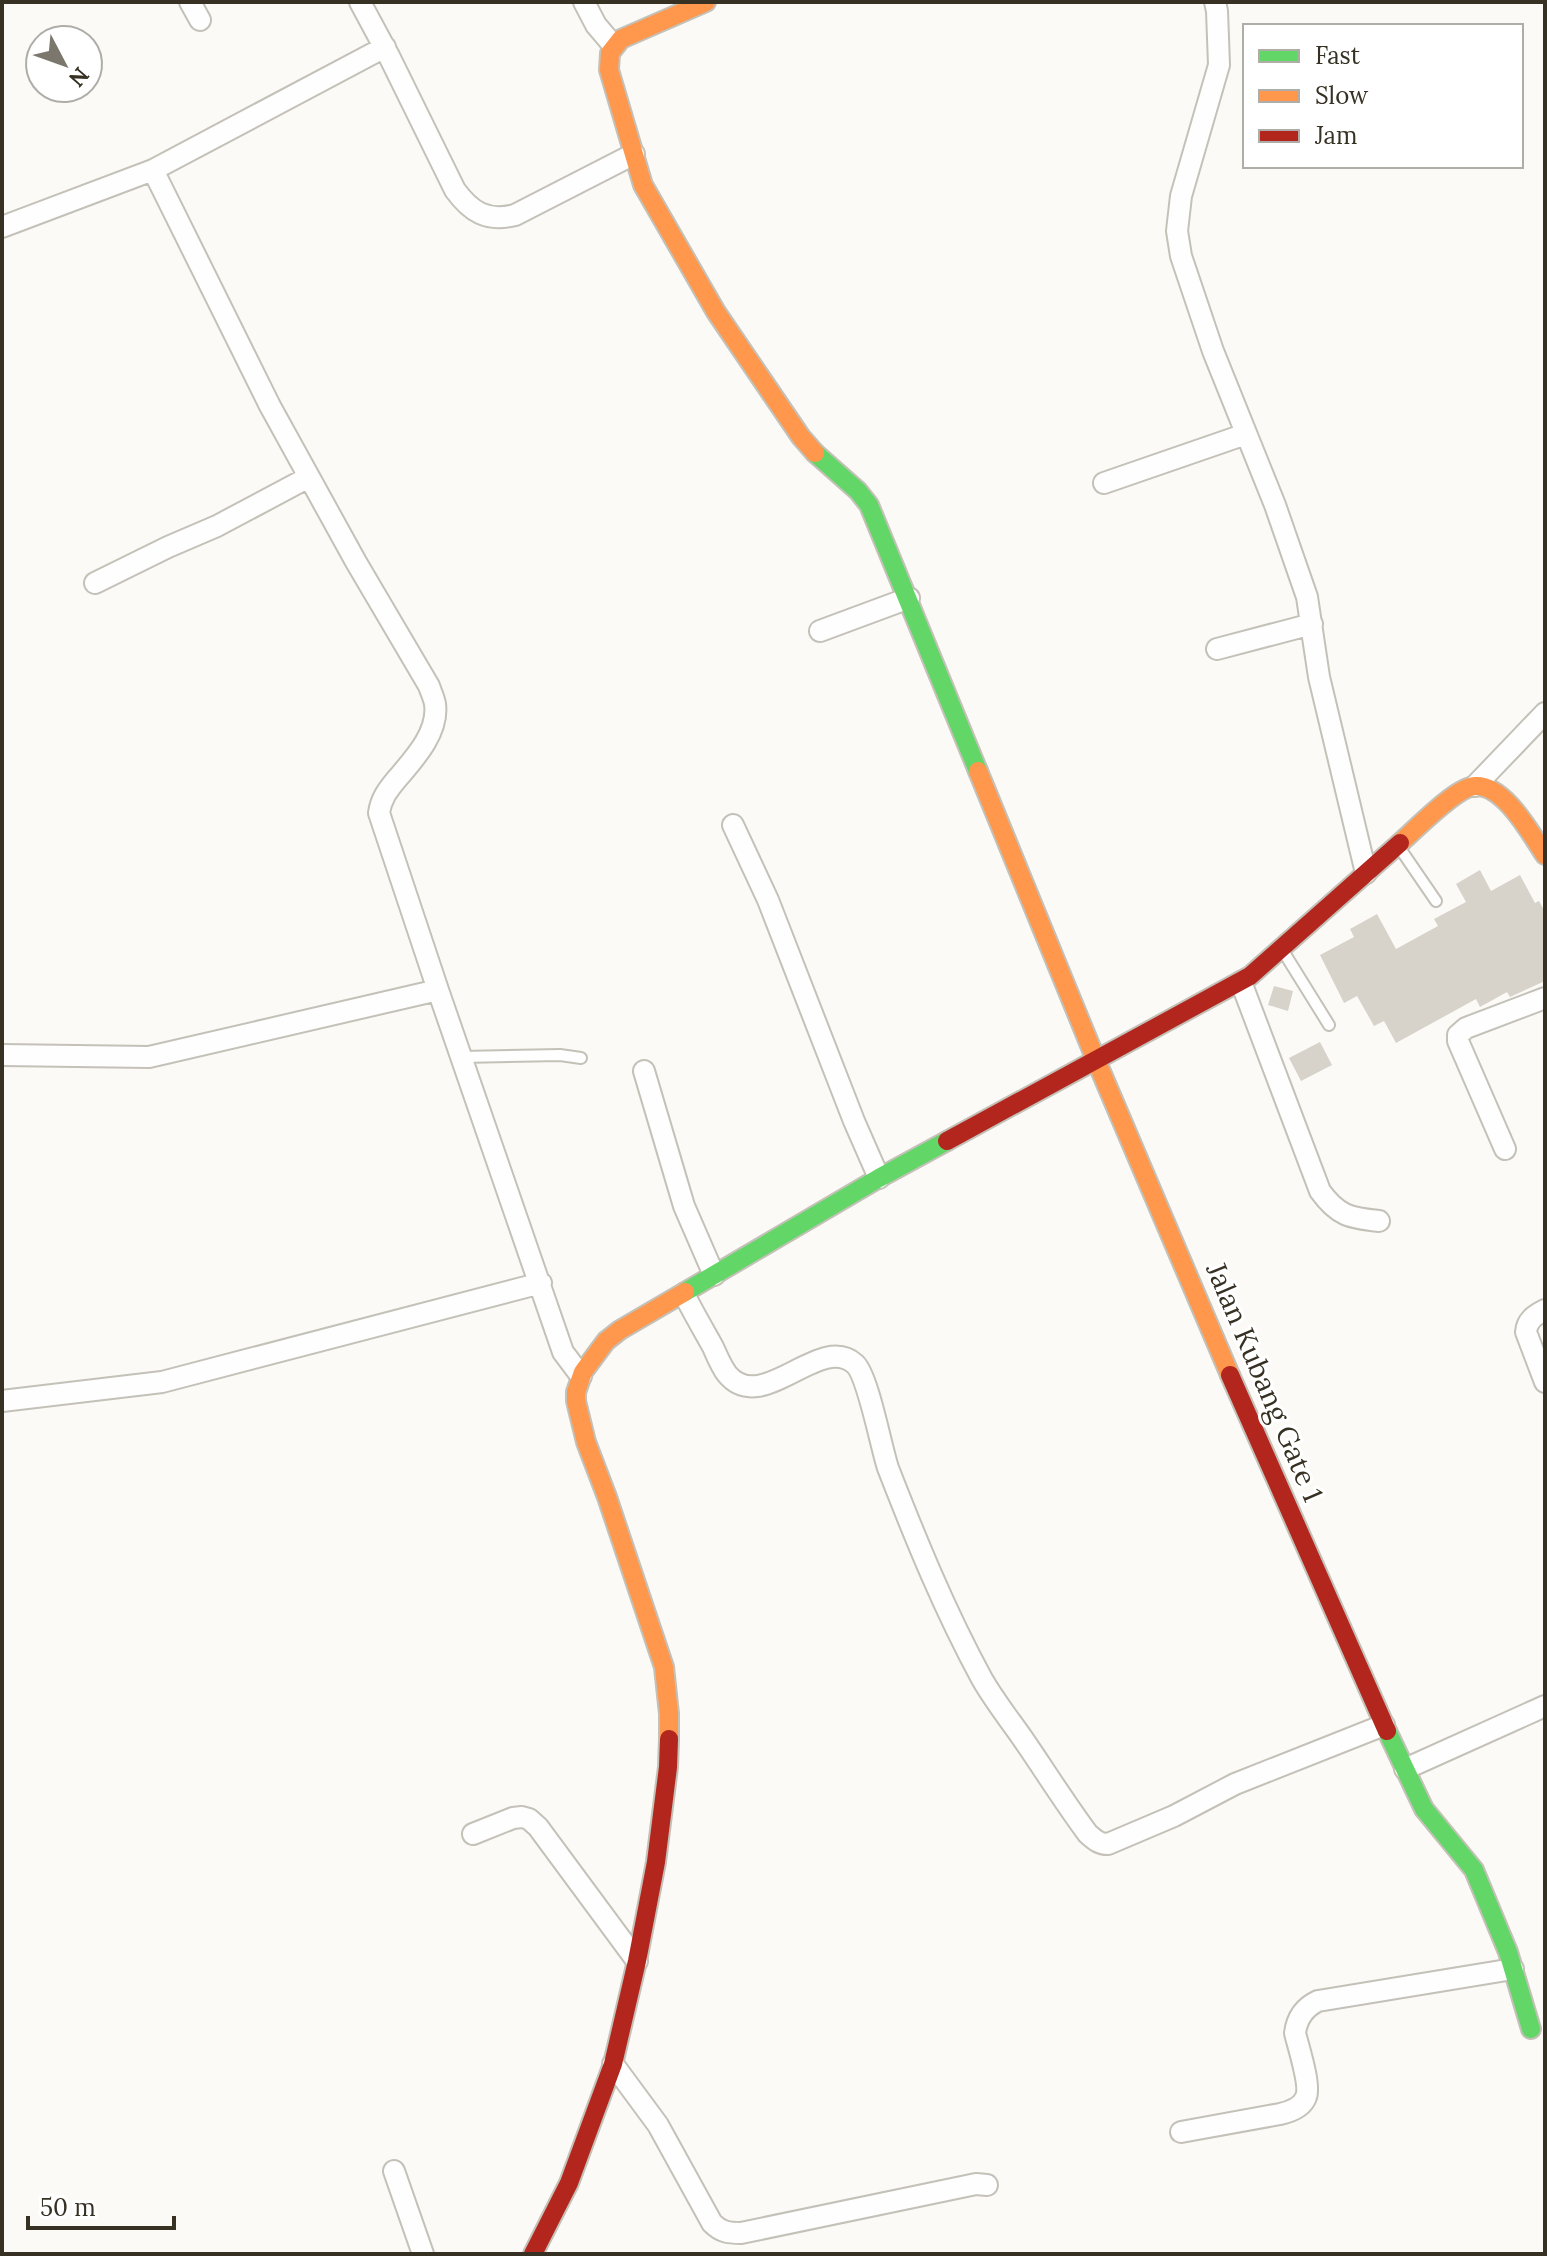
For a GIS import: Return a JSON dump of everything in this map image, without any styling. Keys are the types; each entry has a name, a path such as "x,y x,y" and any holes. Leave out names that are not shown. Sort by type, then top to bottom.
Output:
{"street":[{"path":"360,2 455,190 477,213 501,218 515,215 634,154"},
{"path":"584,2 596,25 613,45 706,2"},
{"path":"1215,2 1219,65 1181,196 1177,231 1181,256 1194,298 1296,561 1312,624 1319,677 1366,873"},
{"name":"Jalan Kubang Gate 1","path":"613,45 608,57 609,70 643,185 724,324 801,437 869,505 1096,1060 1272,1472 1424,1809 1474,1870 1508,1952 1531,2029"},
{"path":"2,227 153,170 385,47"},
{"path":"153,170 270,406 429,686 435,705 434,721 427,739 386,793 379,813 563,1352 581,1376"},
{"path":"1104,483 1246,434"},
{"path":"95,583 217,526 309,477"},
{"path":"820,631 909,598"},
{"path":"1217,649 1312,624"},
{"path":"533,2254 569,2183 613,2064 656,1862 668,1767 669,1714 664,1667 580,1420 576,1392 592,1357 620,1330 879,1178 1259,970 1443,805 1475,786 1545,713"},
{"path":"1475,786 1486,787 1502,796 1545,855"},
{"path":"733,825 768,900 879,1178"},
{"path":"1241,982 1320,1191 1342,1214 1352,1219 1379,1221"},
{"path":"2,1055 149,1057 438,990"},
{"path":"1505,1149 1458,1035 1466,1028 1545,998"},
{"path":"644,1071 684,1206 714,1275"},
{"path":"2,1401 162,1382 541,1283"},
{"path":"684,1294 727,1373 740,1384 748,1387 779,1379 831,1357 840,1357 855,1364 865,1383 887,1465 950,1616 998,1705 1094,1840 1108,1844 1174,1816 1235,1784 1384,1725"},
{"path":"1545,1310 1533,1316 1526,1332 1545,1382"},
{"path":"1405,1769 1545,1706"},
{"path":"473,1834 513,1818 529,1819 637,1961"},
{"path":"1181,2132 1280,2114 1300,2105 1308,2088 1295,2033 1296,2024 1308,2005 1513,1969"},
{"path":"613,2064 658,2125 712,2223 729,2233 976,2184 987,2185"},
{"path":"394,2171 423,2254"}],"lane":[{"path":"1398,845 1436,901"},
{"path":"1282,949 1329,1025"},
{"path":"461,1057 560,1055 581,1058"}],"building":[{"path":"1480,870 1491,891 1520,875 1535,903 1539,901 1545,912 1545,981 1510,997 1507,992 1480,1007 1476,999 1396,1043 1384,1021 1374,1026 1357,996 1344,1003 1320,955 1354,937 1350,929 1377,914 1396,949 1438,926 1434,919 1466,902 1456,884"},
{"path":"1274,986 1293,991 1288,1011 1268,1005"},
{"path":"1320,1042 1332,1065 1301,1081 1289,1058"}],"traffic: fast":[{"path":"815,453 858,491 869,505 978,771"},
{"path":"685,1292 947,1141"},
{"path":"1387,1731 1424,1809 1474,1870 1508,1952 1531,2029"}],"traffic: slow":[{"path":"706,2 621,39 610,53 609,70 643,185 716,312 815,453"},
{"path":"978,771 1230,1375"},
{"path":"1400,843 1447,801 1475,786 1486,788 1506,801 1545,855"},
{"path":"669,1739 664,1667 586,1442 576,1392 583,1372 606,1341 685,1292"}],"traffic: jam":[{"path":"947,1141 1250,976 1400,843"},
{"path":"1230,1375 1387,1731"},
{"path":"533,2254 569,2183 613,2064 656,1862 669,1739"}]}
